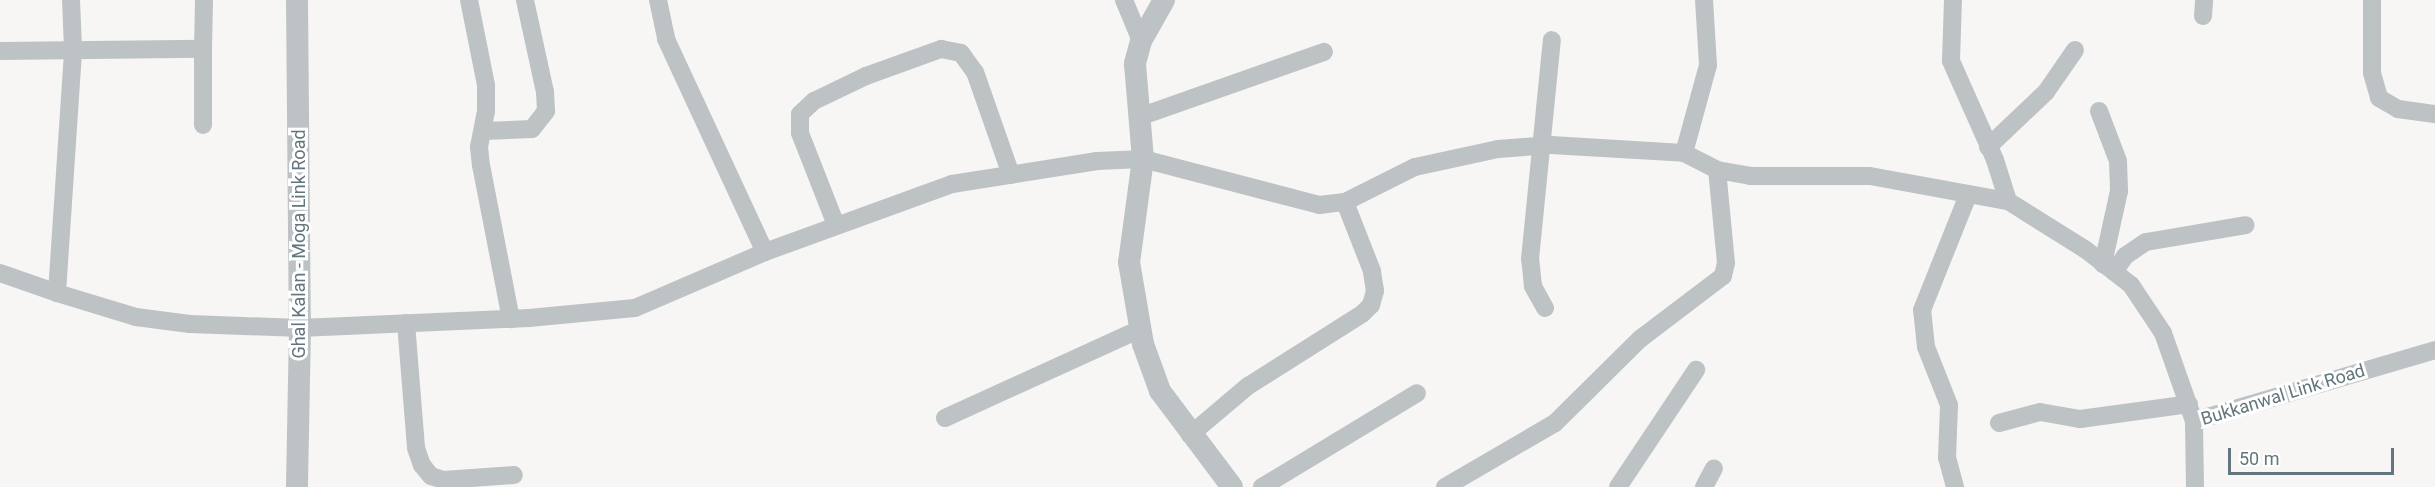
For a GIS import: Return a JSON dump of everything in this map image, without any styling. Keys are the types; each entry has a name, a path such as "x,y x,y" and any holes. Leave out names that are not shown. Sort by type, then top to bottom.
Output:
{"street":[{"path":"57,293 73,49 71,0"},
{"path":"203,124 204,0"},
{"name":"Ghal Kalan - Moga Link Road","path":"297,0 300,328 297,487"},
{"path":"469,0 486,85 484,131 479,147 481,165 511,319"},
{"path":"484,131 532,129 546,111 545,92 525,0"},
{"path":"658,0 666,39 765,252"},
{"path":"1124,0 1141,41"},
{"path":"1164,0 1141,41 1135,64 1143,159 1129,262 1140,329 1160,391 1190,435 1232,487"},
{"path":"1684,153 1708,64 1704,0"},
{"path":"1953,0 1951,62 1988,147 2008,201"},
{"path":"2372,0 2372,73 2379,98 2398,110 2435,114"},
{"path":"1545,308 1530,273 1552,40"},
{"path":"0,51 203,49"},
{"path":"836,225 800,133 800,114 814,101 866,76 941,49 961,53 975,72 1011,175"},
{"path":"1988,147 2046,92 2075,50"},
{"path":"1139,117 1324,52"},
{"path":"2099,111 2118,161 2119,181 2109,268"},
{"path":"0,273 136,317 190,324 300,328 511,319 635,308 765,252 952,184 1097,161 1143,159 1319,205 1345,201 1414,167 1498,149 1541,145 1684,153 1717,170 1750,176 1869,176 2008,201 2131,285 2163,333 2192,413 2080,419 2040,412 1999,423"},
{"path":"1445,487 1555,423 1640,339 1723,276 1726,263 1717,170"},
{"path":"1955,487 1947,458 1949,405 1926,347 1922,310 1968,195"},
{"path":"1190,435 1248,386 1362,314 1371,304 1372,272 1345,201"},
{"path":"2109,268 2146,242 2246,225"},
{"path":"406,323 416,448 422,465 431,476 443,480 514,475"},
{"path":"945,418 1140,329"},
{"name":"Bukkanwal Link Road","path":"2195,487 2192,413 2435,350"},
{"path":"1618,487 1696,370"},
{"path":"1262,487 1417,393"},
{"path":"1704,487 1714,468"}]}
